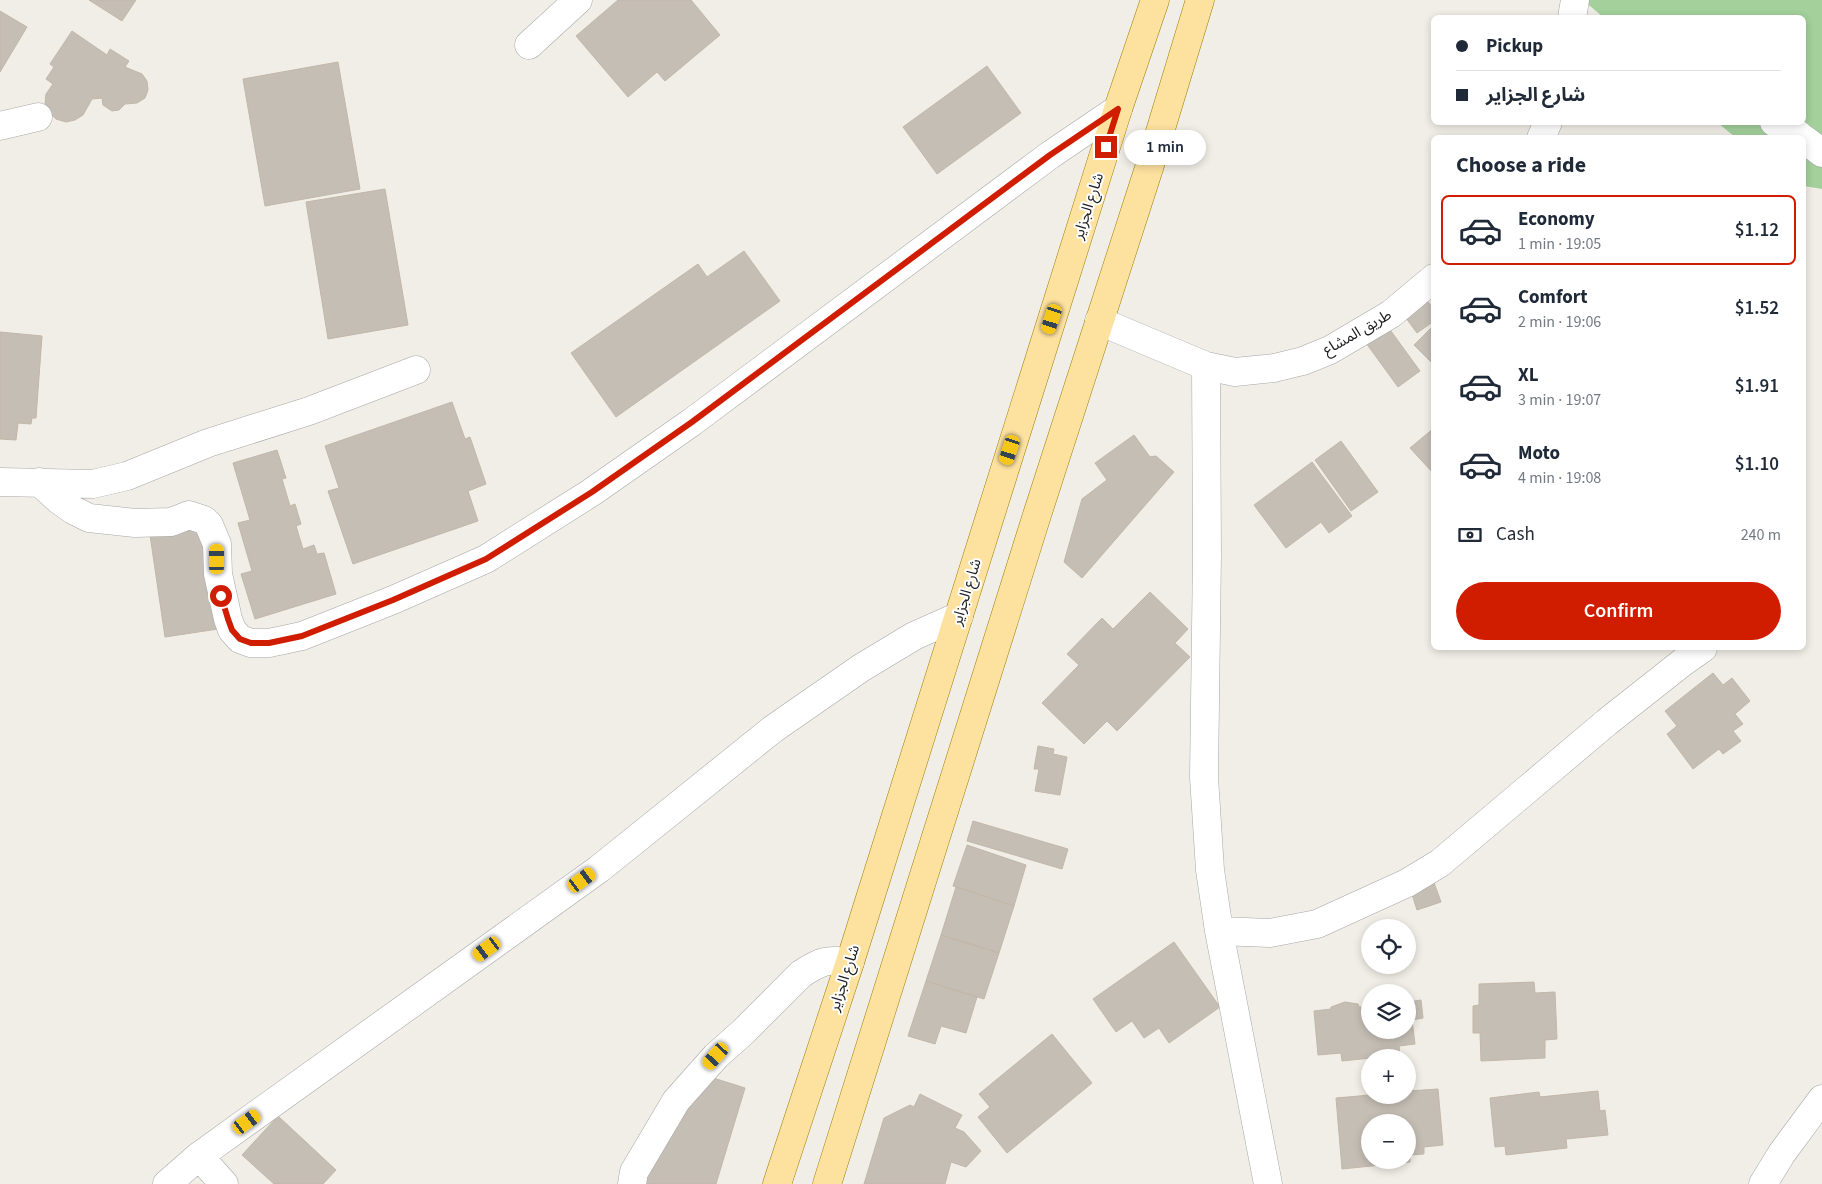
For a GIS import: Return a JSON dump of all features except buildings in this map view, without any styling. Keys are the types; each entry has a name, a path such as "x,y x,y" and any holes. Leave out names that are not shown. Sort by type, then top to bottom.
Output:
{"main road":[{"name":"شارع الجزاير","path":"777,1184 850,962 1118,109 1155,0"},
{"path":"827,1184 1200,0"}],"street":[{"path":"529,44 578,0"},
{"path":"1572,15 1575,0"},
{"path":"39,482 73,510 95,519 135,523 171,522 189,515 204,520 209,525 217,544 218,574 232,630 240,639 251,643 269,643 302,636 393,600 486,559 592,492 692,422 1050,155 1118,109"},
{"path":"0,126 38,117"},
{"path":"1781,125 1800,135"},
{"path":"1806,140 1822,153"},
{"name":"طريق المشاع","path":"1099,321 1206,366 1235,372 1274,368 1312,358 1330,350 1391,314 1431,281"},
{"path":"1206,366 1207,555 1204,777 1210,870 1219,931 1268,1184"},
{"path":"0,482 93,484 127,476 208,443 309,412 416,370"},
{"path":"167,1184 199,1156 598,869 773,730 862,668 906,641 959,616"},
{"path":"1219,931 1270,933 1317,924 1408,883 1440,863 1607,722 1700,650"},
{"path":"632,1184 634,1172 676,1100 716,1056 744,1032 800,974 830,960 850,962"},
{"path":"1763,1184 1782,1152 1822,1099"},
{"path":"199,1156 224,1184"}],"green space":[{"path":"1583,0 1822,0 1822,189 1806,186 1806,135 1733,135 1720,125 1806,125 1806,15 1601,15"}],"route":[{"path":"221,596 232,630 240,639 251,643 269,643 302,636 393,600 486,559 592,492 692,422 1050,155 1118,109 1106,147"}]}
